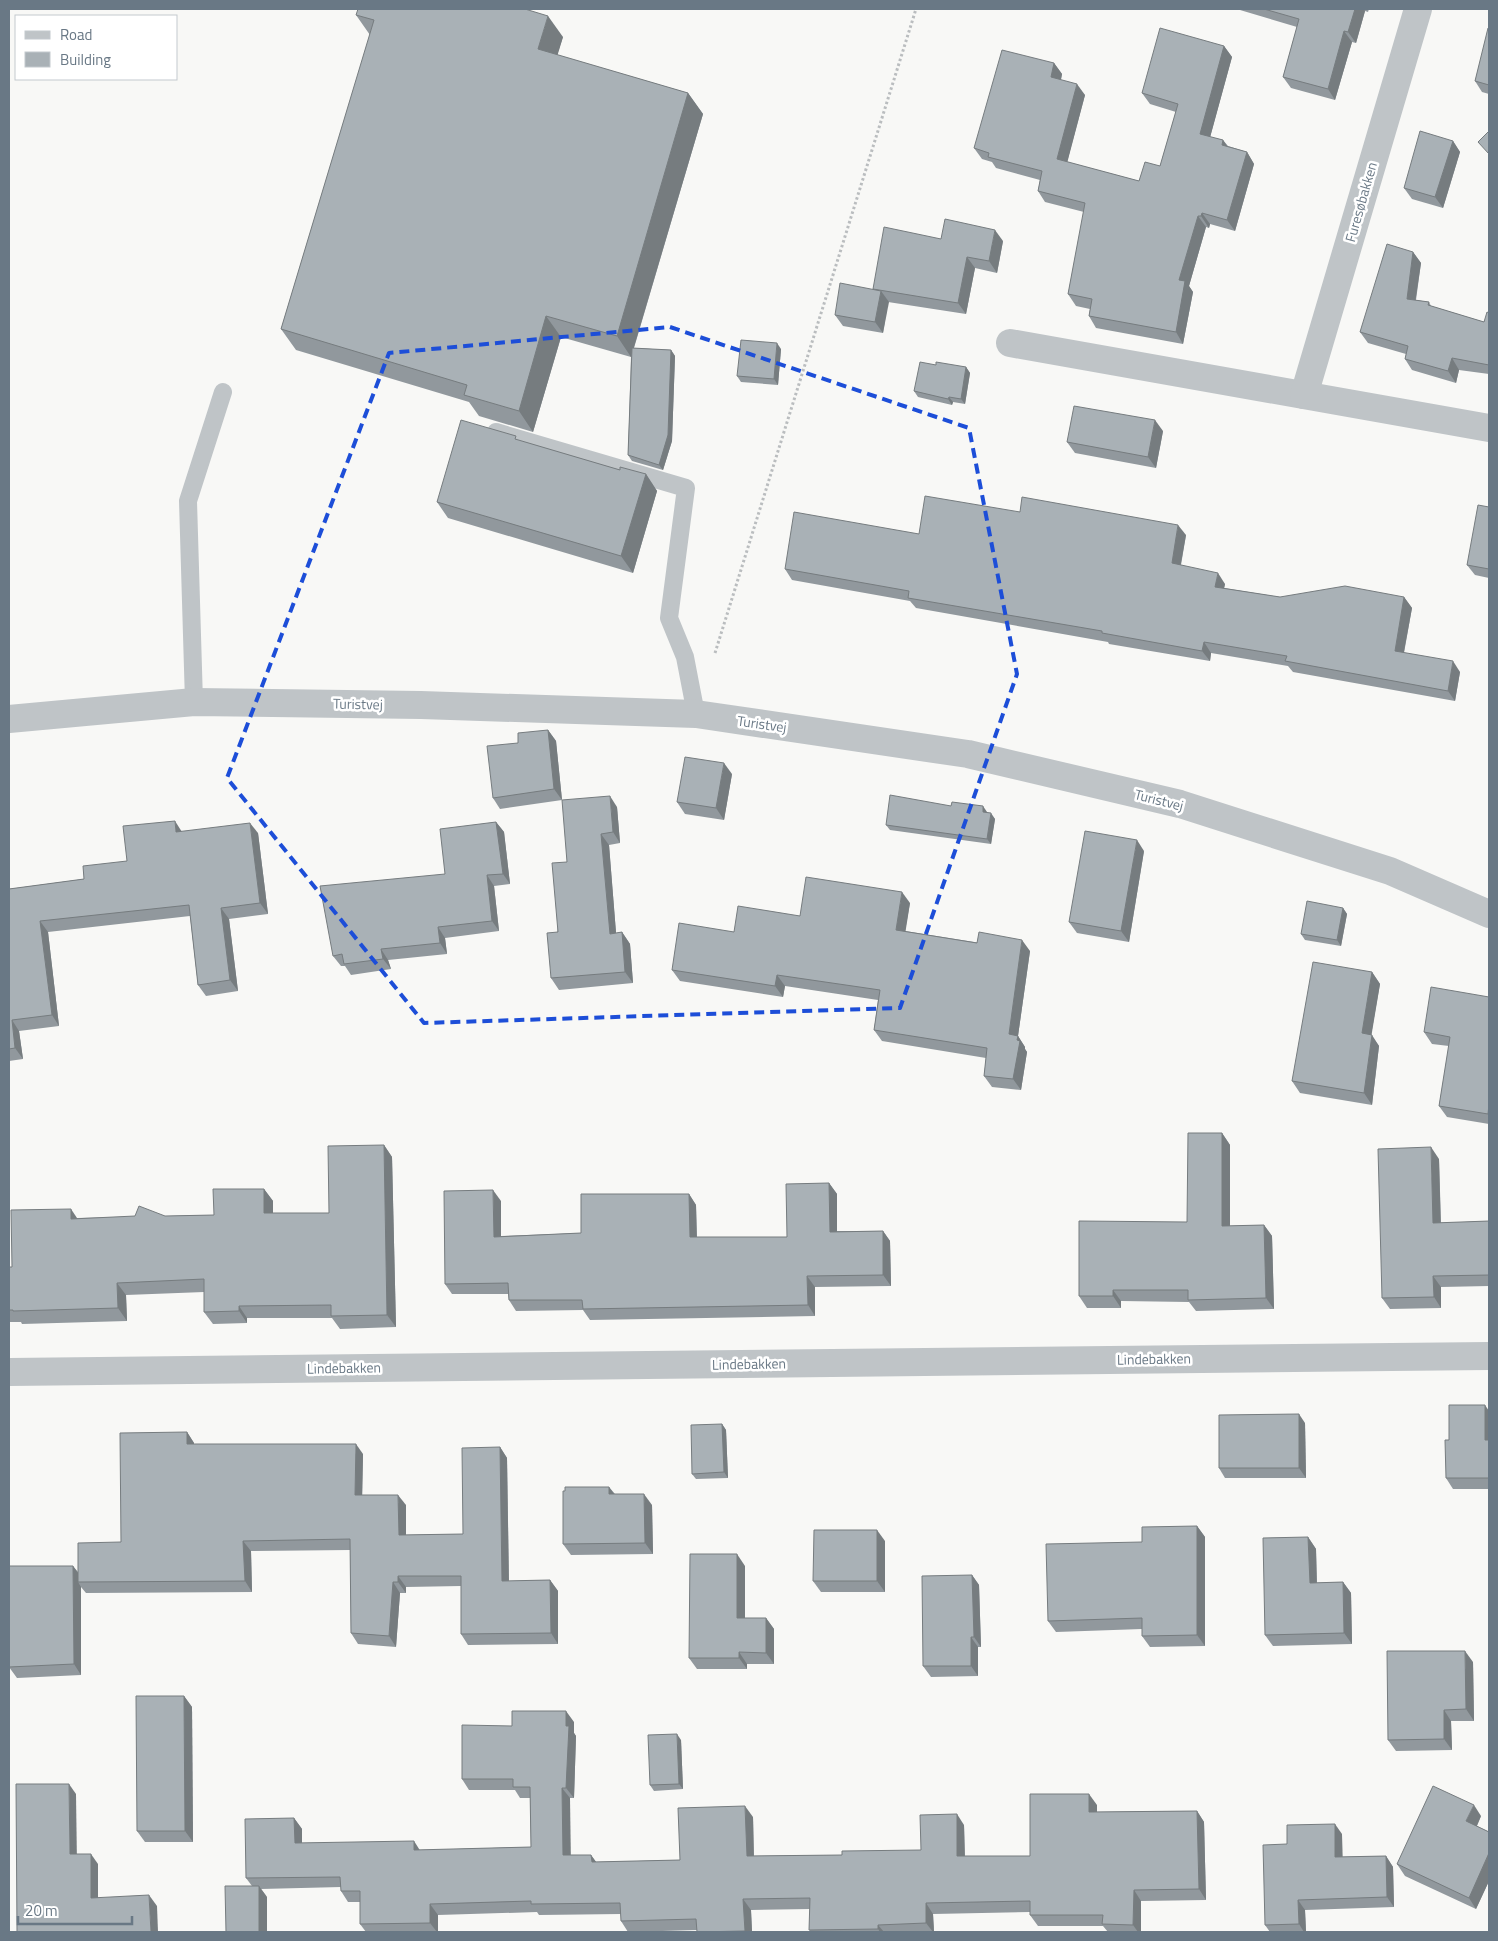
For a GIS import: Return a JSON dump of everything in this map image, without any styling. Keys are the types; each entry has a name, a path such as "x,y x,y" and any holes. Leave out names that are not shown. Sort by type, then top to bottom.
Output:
{"street":[{"name":"Furesøbakken","path":"1304,395 1418,9"},
{"path":"1010,343 1489,428"},
{"name":"Turistvej","path":"9,719 194,702 421,705 696,714 968,754 1180,804 1390,871 1489,914"},
{"name":"Lindebakken","path":"9,1372 1489,1356"}],"lane":[{"path":"194,702 188,501 223,392"},
{"path":"479,427 686,488 669,618 685,657 696,714"}],"path":[{"path":"714,657 916,9"}],"highlighted area":[{"path":"670,327 969,428 1017,674 900,1008 424,1023 227,778 389,353"}],"building":[{"path":"358,9 525,9 548,16 538,49 688,93 617,336 546,316 519,411 464,395 467,385 281,329 374,20 356,15"},
{"path":"1264,9 1355,9 1348,32 1344,31 1328,89 1283,77 1299,19"},
{"path":"1160,28 1224,46 1200,134 1223,140 1222,145 1247,152 1227,220 1202,213 1201,216 1198,216 1179,280 1185,281 1176,332 1089,316 1092,299 1068,294 1085,203 1038,191 1042,171 988,157 989,153 974,148 1002,50 1054,63 1051,77 1077,84 1057,159 1139,181 1145,162 1160,166 1178,104 1142,93"},
{"path":"1489,28 1489,85 1475,81"},
{"path":"1420,131 1453,141 1435,197 1404,188"},
{"path":"1489,131 1489,154 1478,142"},
{"path":"945,219 995,230 989,261 967,257 958,303 873,289 884,227 941,239"},
{"path":"1387,244 1413,252 1407,299 1429,302 1428,305 1484,322 1487,312 1489,313 1489,365 1452,358 1448,371 1405,359 1408,346 1360,332"},
{"path":"840,283 881,291 875,322 835,315"},
{"path":"741,340 777,343 774,379 737,376"},
{"path":"632,348 671,350 668,435 659,465 628,455"},
{"path":"920,362 936,365 936,362 966,367 961,399 949,397 948,399 914,391"},
{"path":"1074,406 1155,420 1148,457 1067,442"},
{"path":"461,420 516,436 515,439 620,470 620,467 646,474 621,556 437,502"},
{"path":"925,496 1020,512 1022,497 1178,525 1172,563 1218,573 1215,587 1280,597 1345,586 1404,597 1395,651 1453,661 1448,691 1285,661 1287,656 1204,642 1202,651 1102,633 1102,631 908,598 909,591 785,569 794,512 919,534"},
{"path":"1478,505 1489,507 1489,569 1467,565"},
{"path":"548,730 554,789 493,798 487,746 518,743 518,733"},
{"path":"685,757 724,763 716,808 677,802"},
{"path":"890,795 951,806 952,802 983,806 983,812 991,813 987,839 886,825"},
{"path":"610,796 613,832 601,834 610,934 622,932 625,972 551,978 547,933 558,932 552,863 567,862 562,800"},
{"path":"175,821 176,832 250,823 260,903 221,908 230,980 198,985 189,905 40,921 52,1015 12,1020 15,1048 9,1049 9,889 84,879 83,866 127,861 123,826"},
{"path":"496,822 503,874 487,875 492,921 438,927 440,943 381,949 383,959 344,964 342,954 333,956 320,886 445,874 440,829"},
{"path":"1085,831 1137,840 1121,931 1069,922"},
{"path":"806,877 902,892 896,930 977,943 979,932 1022,940 1009,1034 1018,1036 1017,1040 1020,1041 1013,1079 984,1076 987,1048 874,1030 880,990 777,975 775,986 672,970 679,923 734,932 738,906 800,916"},
{"path":"1307,901 1343,908 1337,940 1301,934"},
{"path":"1313,962 1372,972 1362,1033 1372,1035 1364,1093 1292,1081"},
{"path":"1431,987 1489,997 1488,1114 1439,1106 1450,1037 1424,1032"},
{"path":"1188,1133 1222,1133 1222,1226 1264,1225 1266,1298 1188,1300 1188,1290 1113,1290 1113,1296 1079,1296 1079,1221 1187,1222"},
{"path":"384,1145 387,1315 331,1316 331,1305 239,1306 239,1311 204,1312 204,1279 117,1283 118,1308 9,1310 9,1267 12,1267 11,1210 71,1209 71,1219 135,1216 139,1206 165,1216 214,1215 213,1189 264,1189 264,1213 329,1213 328,1146"},
{"path":"1431,1147 1433,1223 1489,1221 1489,1275 1433,1276 1434,1297 1382,1298 1378,1149"},
{"path":"829,1183 830,1232 883,1231 883,1275 807,1276 808,1305 583,1309 582,1300 509,1300 508,1283 445,1284 444,1191 493,1190 494,1237 581,1233 581,1194 689,1194 690,1237 787,1237 786,1184"},
{"path":"1449,1405 1485,1405 1485,1440 1489,1440 1489,1478 1446,1478 1445,1440 1449,1440"},
{"path":"1299,1414 1299,1468 1219,1468 1219,1415"},
{"path":"722,1424 724,1472 692,1474 691,1425"},
{"path":"187,1432 187,1444 356,1444 355,1495 398,1495 399,1535 463,1534 462,1448 500,1447 502,1581 550,1580 551,1633 461,1634 461,1576 398,1576 398,1582 393,1582 389,1636 351,1633 350,1539 243,1541 245,1581 78,1582 78,1543 121,1542 120,1433"},
{"path":"565,1487 609,1487 609,1494 644,1494 645,1543 563,1544 563,1491 565,1491"},
{"path":"1197,1526 1197,1635 1142,1636 1142,1618 1048,1621 1046,1544 1142,1542 1142,1527"},
{"path":"814,1530 877,1530 877,1581 813,1581"},
{"path":"1308,1537 1310,1583 1343,1582 1344,1633 1265,1635 1263,1538"},
{"path":"690,1554 737,1554 737,1618 766,1618 766,1653 739,1652 739,1658 689,1658"},
{"path":"9,1566 73,1566 74,1664 9,1667"},
{"path":"972,1575 974,1637 971,1637 971,1666 923,1666 922,1576"},
{"path":"1387,1651 1465,1651 1466,1709 1444,1710 1444,1739 1388,1740"},
{"path":"136,1696 184,1696 185,1831 137,1831"},
{"path":"512,1711 566,1711 566,1726 569,1726 566,1788 562,1788 563,1855 591,1855 592,1862 680,1860 678,1808 745,1806 747,1856 842,1855 842,1851 921,1850 920,1815 957,1814 957,1856 1030,1856 1030,1794 1089,1794 1089,1812 1197,1811 1199,1889 1134,1890 1133,1925 1102,1924 1103,1915 1030,1915 1030,1901 926,1903 926,1923 878,1925 878,1929 809,1930 810,1898 743,1899 745,1931 697,1932 696,1919 621,1921 620,1903 531,1904 531,1901 430,1904 430,1923 360,1924 360,1891 341,1891 340,1877 246,1878 245,1819 294,1818 295,1843 414,1841 414,1850 531,1847 530,1787 513,1787 513,1779 462,1779 462,1725 512,1726"},
{"path":"677,1734 679,1784 650,1785 648,1735"},
{"path":"16,1784 69,1784 70,1854 91,1854 91,1898 149,1895 151,1932 17,1932"},
{"path":"1433,1786 1474,1805 1466,1821 1489,1832 1489,1853 1469,1898 1397,1864"},
{"path":"1335,1824 1335,1857 1386,1856 1387,1897 1298,1900 1299,1924 1265,1925 1263,1845 1287,1844 1287,1825"},
{"path":"225,1886 259,1886 259,1932 226,1932"}]}
